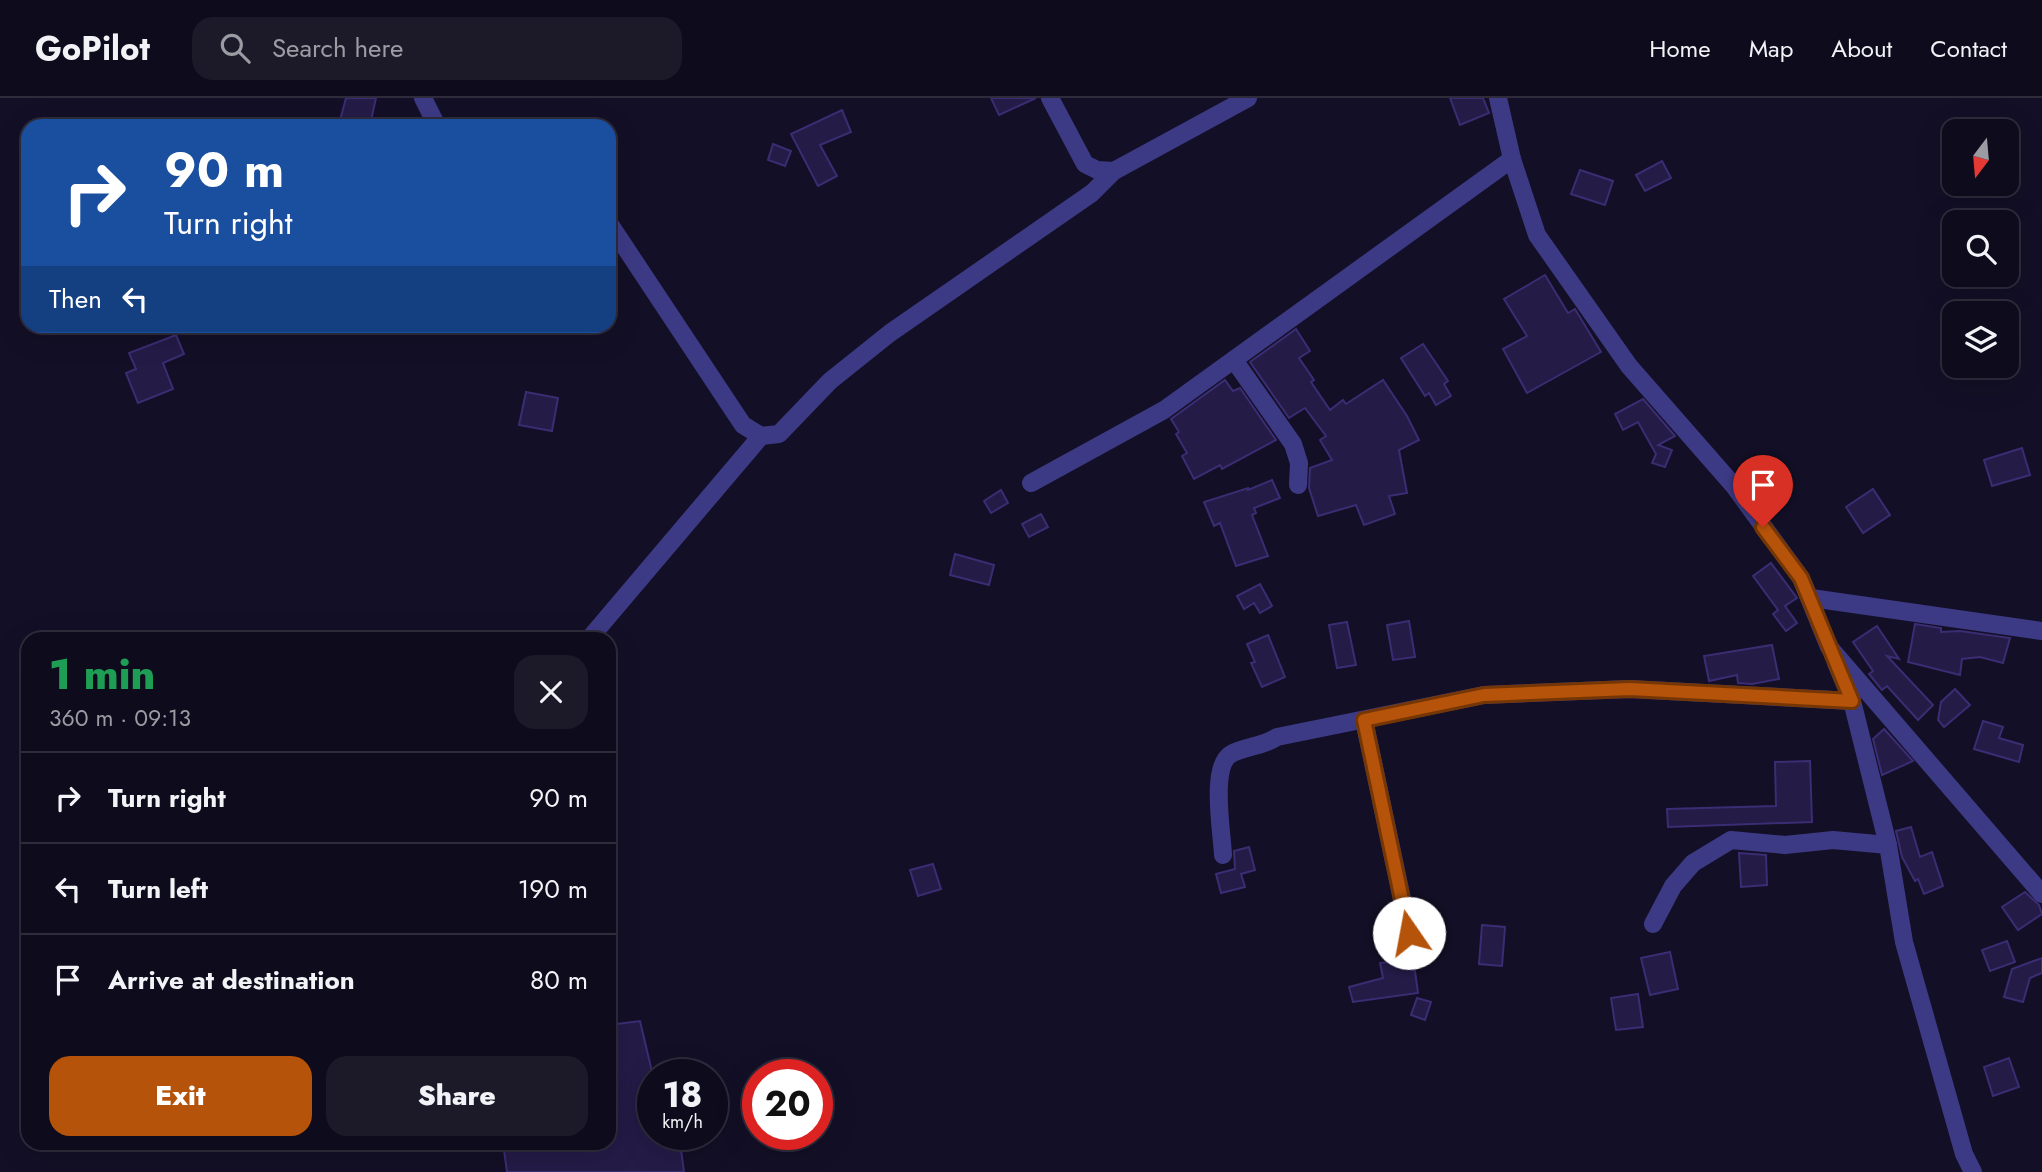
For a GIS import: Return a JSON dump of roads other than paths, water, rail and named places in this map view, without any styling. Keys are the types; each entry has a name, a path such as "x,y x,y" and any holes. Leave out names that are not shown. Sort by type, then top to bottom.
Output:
{"street":[{"path":"423,98 434,119"},
{"path":"1050,98 1085,164 1097,170 1114,171"},
{"path":"595,632 761,436 779,433 830,381 890,333 1092,192 1114,171 1248,98"},
{"path":"1498,98 1512,159 1537,235 1629,366 1734,486 1801,578 1811,598 1852,701 1888,845 1904,942 1964,1154 1972,1172"},
{"path":"1031,483 1164,410 1512,159"},
{"path":"616,234 743,425 761,436"},
{"path":"1234,360 1293,444 1299,463 1298,485"},
{"path":"1811,598 2042,631"},
{"path":"1829,647 2042,894"},
{"path":"1223,855 1218,775 1224,759 1233,752 1265,745 1277,737 1484,695 1630,689 1852,701"},
{"path":"1364,720 1415,960"},
{"path":"1653,924 1673,886 1693,863 1731,840 1785,845 1832,840 1888,845"}]}
